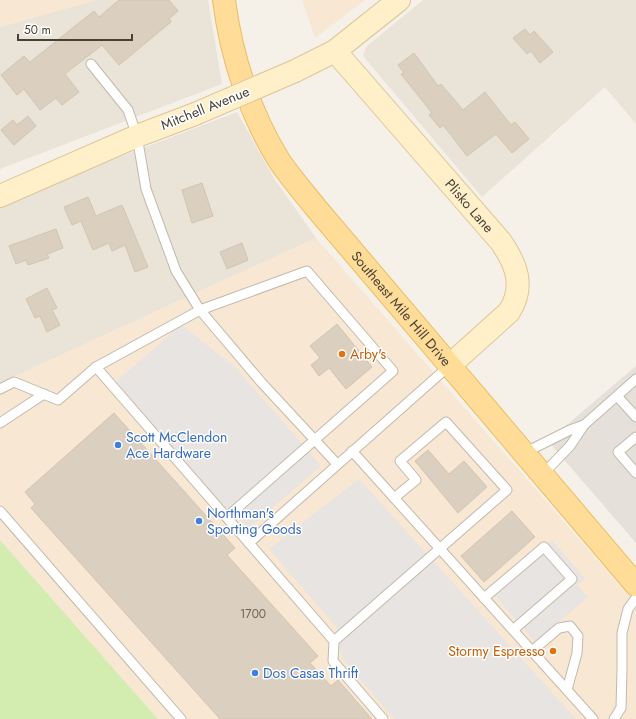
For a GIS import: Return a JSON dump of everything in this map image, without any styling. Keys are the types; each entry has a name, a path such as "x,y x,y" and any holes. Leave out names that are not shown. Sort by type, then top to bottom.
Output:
{"main road":[{"name":"Southeast Mile Hill Drive","path":"224,0 231,39 255,114 280,162 316,208 636,585"}],"street":[{"name":"Mitchell Avenue","path":"0,196 137,136 195,114 295,71 335,51 399,0"},
{"name":"Plisko Lane","path":"335,51 501,242 512,260 518,279 518,288 514,304 509,312 449,366"}],"lane":[{"path":"91,64 128,110 137,136 146,189 176,271 200,310 235,353 313,440 337,464"},
{"path":"0,389 14,382 58,400 96,367 200,310 307,271 392,371 227,517"},
{"path":"249,543 449,366"},
{"path":"96,367 334,641 333,661 383,719"},
{"path":"523,453 584,424 636,379"},
{"path":"0,423 44,394"},
{"path":"617,396 636,417"},
{"path":"334,641 507,490 446,422 400,461 416,480 394,498"},
{"path":"542,475 570,446 584,424"},
{"path":"636,437 618,452 636,473"},
{"path":"352,451 593,719"},
{"path":"0,511 181,719"},
{"path":"484,598 544,547 572,578 513,630"},
{"path":"614,719 620,708 622,633 628,609 636,598"},
{"path":"532,651 559,628 570,626 578,636 577,653 567,690"}],"shaded area":[{"path":"0,0 96,0 0,27"},
{"path":"96,0 208,0 222,84 0,169 0,27"},
{"path":"302,0 365,0 315,38"},
{"path":"423,0 636,0 636,124 605,87 482,197 363,56 366,47"},
{"path":"237,112 275,180 316,238 0,383 0,203"},
{"path":"316,238 636,604 636,719 158,719 0,540 0,383"},
{"path":"181,325 235,367 321,466 249,528 224,506 116,382"},
{"path":"636,366 636,543 548,441"},
{"path":"359,479 576,719 394,719 343,659 339,646 345,637 269,549"},
{"path":"552,540 585,579 577,585 588,597 535,642 493,593"}],"green space":[{"path":"0,540 158,719 0,719"}],"building":[{"path":"119,0 169,0 178,11 169,19 171,22 119,65 102,45 65,74 79,92 62,105 56,98 40,110 24,89 17,95 1,75 24,56 30,62 94,11 99,17"},
{"path":"525,29 530,35 534,31 553,52 540,63 531,51 527,54 513,38"},
{"path":"414,53 438,86 441,84 463,110 485,92 511,125 515,122 529,139 512,153 496,134 467,156 443,125 440,128 429,115 432,113 401,74 404,73 398,65"},
{"path":"28,116 36,126 14,145 1,130 13,120 17,125"},
{"path":"202,183 213,216 192,223 182,190"},
{"path":"88,197 96,216 122,205 148,267 135,272 125,245 112,251 109,243 93,250 81,221 72,225 64,207"},
{"path":"56,229 63,248 47,254 49,258 28,265 26,260 16,264 9,246"},
{"path":"242,243 248,260 227,269 220,252"},
{"path":"47,288 57,308 52,310 60,325 47,332 40,316 35,318 26,299"},
{"path":"337,324 372,367 346,389 329,368 319,376 311,365 320,358 310,346"},
{"path":"114,413 235,548 227,555 318,656 310,663 331,686 338,680 372,719 220,719 31,508 35,504 25,492"},
{"path":"428,450 449,474 464,461 487,487 458,513 415,461"},
{"path":"512,511 535,537 484,582 461,556"}],"place":[{"name":"Arby's","path":"342,354"},
{"name":"Scott McClendon Ace Hardware","path":"118,445"},
{"name":"Northman's Sporting Goods","path":"199,521"},
{"name":"Stormy Espresso","path":"553,651"},
{"name":"Dos Casas Thrift","path":"255,673"}]}
